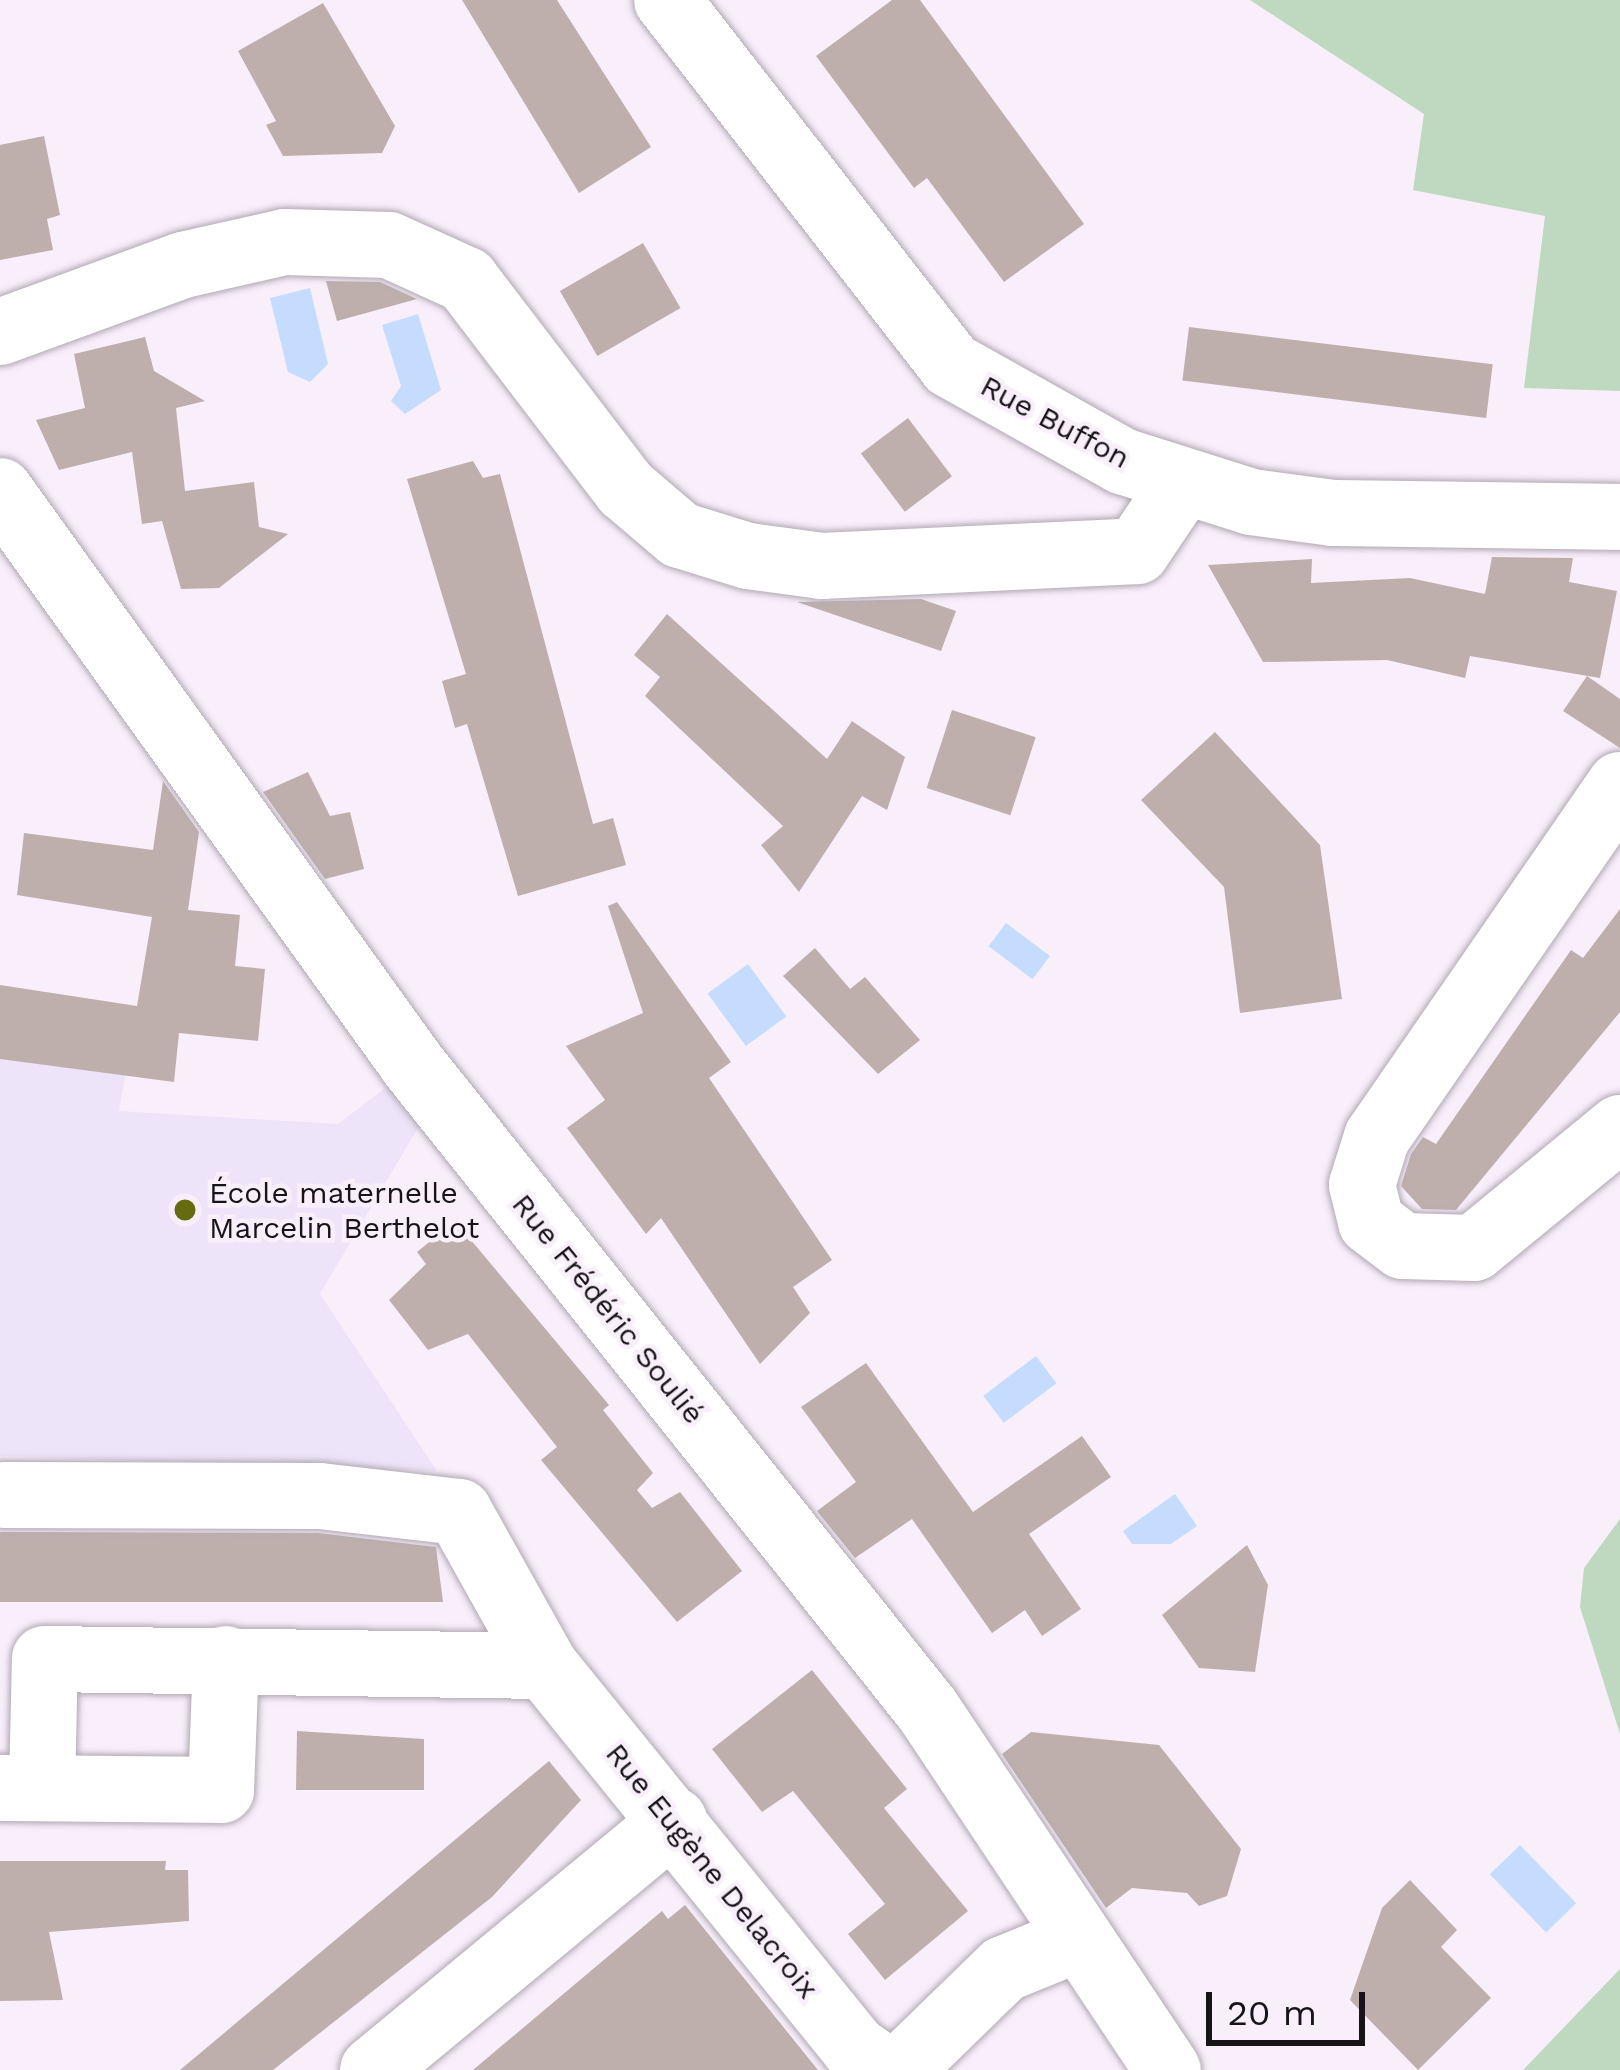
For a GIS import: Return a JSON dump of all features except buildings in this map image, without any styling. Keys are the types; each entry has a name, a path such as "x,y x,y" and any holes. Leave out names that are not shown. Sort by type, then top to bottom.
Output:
{"street":[{"name":"Rue Buffon","path":"667,0 951,365 1182,484 1333,513 1620,518"},
{"path":"0,332 183,265 285,242 389,245 466,280 626,489 680,535 822,566 1137,551 1182,484"},
{"name":"Rue Frédéric Soulié","path":"0,491 413,1065 927,1709 1144,2054"},
{"path":"1620,785 1377,1137 1362,1185 1371,1222 1403,1246 1474,1248 1620,1128"},
{"name":"Rue Eugène Delacroix","path":"4,1495 320,1496 459,1512 545,1666 854,2048 886,2070"},
{"path":"226,1659 220,1790 21,1788 45,1659 226,1659 545,1666"},
{"path":"373,2070 674,1821"},
{"path":"900,2070 1004,1969 1075,1940"}],"shaded area":[{"name":"École maternelle Marcelin Berthelot","path":"0,985 136,1013 119,1111 338,1124 388,1086 419,1126 320,1294 437,1471 0,1456"}],"green space":[{"path":"1250,0 1620,0 1620,391 1524,388 1545,216 1413,190 1424,114"},
{"path":"1620,1519 1620,1734 1580,1607 1584,1568"},
{"path":"1620,1969 1620,2070 1523,2070"}],"water":[{"path":"310,288 328,364 310,382 288,372 270,298"},
{"path":"418,314 441,390 405,414 391,401 401,386 382,325"},
{"path":"1006,923 1050,956 1032,979 989,946"},
{"path":"748,964 786,1017 746,1046 708,993"},
{"path":"1036,1356 1056,1383 1004,1423 983,1396"},
{"path":"1175,1494 1197,1526 1171,1544 1132,1544 1123,1531"},
{"path":"1520,1845 1576,1903 1546,1932 1490,1874"}],"place":[{"name":"École maternelle Marcelin Berthelot","path":"185,1210"}]}
